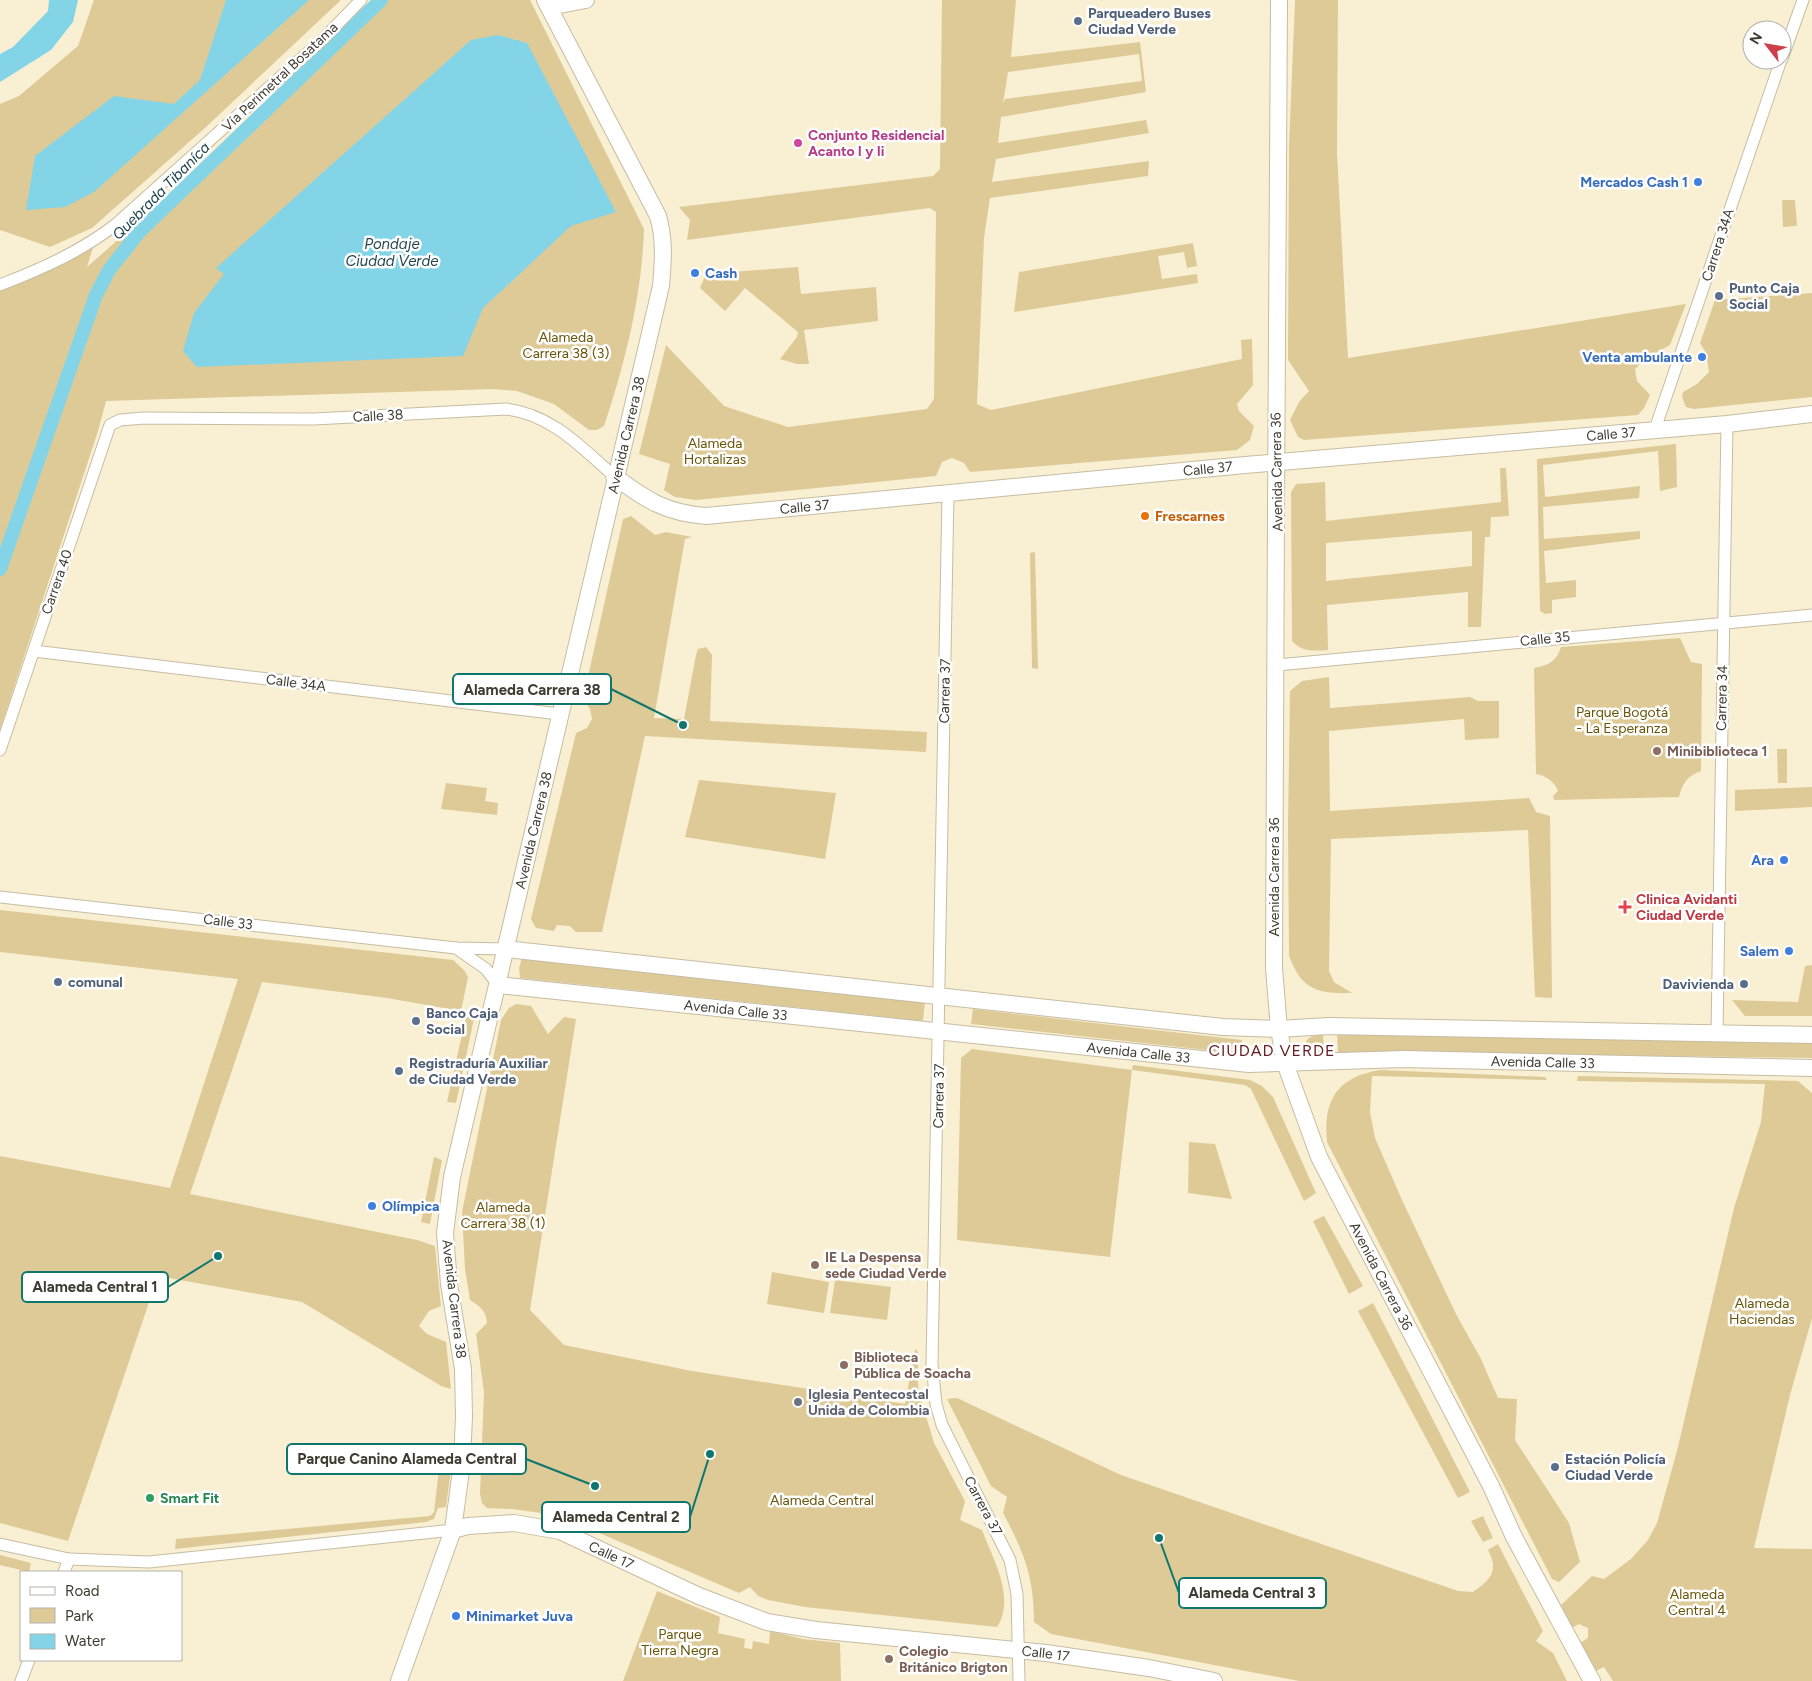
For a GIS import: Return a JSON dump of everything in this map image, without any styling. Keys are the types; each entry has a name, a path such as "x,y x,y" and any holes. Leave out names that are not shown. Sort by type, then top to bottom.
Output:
{"main road":[{"path":"547,4 586,0"},
{"name":"Avenida Carrera 36","path":"1279,0 1275,358 1277,665 1274,968 1279,1028 1285,1063 1327,1176 1487,1479 1514,1537 1592,1681"},
{"name":"Avenida Carrera 38","path":"399,1681 454,1530 463,1450 463,1369 448,1270 446,1219 452,1177 498,985 614,476 661,286 664,244 662,230 650,199 547,4"},
{"name":"Calle 37","path":"614,476 655,505 679,513 706,516 1277,463 1727,424 1812,414"},
{"path":"506,948 1200,1025 1279,1028 1328,1026 1812,1035"},
{"name":"Avenida Calle 33","path":"498,985 1249,1064 1404,1059 1812,1068"},
{"name":"Calle 17","path":"454,1530 468,1526 514,1522 560,1531 699,1596 764,1621 803,1628 1018,1650 1120,1663 1214,1681"}],"street":[{"name":"Vía Perimetral Bosatama","path":"0,285 47,266 95,241 115,226 323,39 362,0"},
{"name":"Carrera 34A","path":"1792,31 1803,0"},
{"name":"Carrera 34A","path":"1655,430 1778,70"},
{"name":"Calle 38","path":"120,420 144,418 314,419 513,410 533,415 555,426 614,476"},
{"name":"Carrera 40","path":"0,750 110,425 120,420"},
{"name":"Carrera 34","path":"1717,1033 1727,424"},
{"name":"Carrera 37","path":"948,493 934,1384 936,1404 948,1439 1010,1560 1017,1594 1019,1681"},
{"name":"Calle 35","path":"1277,665 1463,649 1585,635 1723,625 1812,616"},
{"name":"Calle 34A","path":"34,651 559,714"},
{"name":"Calle 33","path":"0,896 456,948 506,948"},
{"name":"Calle 33","path":"456,948 486,969 498,985"},
{"name":"Calle 17","path":"0,1544 69,1559 121,1562 182,1560 454,1530"},
{"path":"64,1571 69,1559"},
{"path":"21,1681 29,1661"}],"green space":[{"path":"94,0 341,0 206,127 92,228 50,247 0,230 0,104 19,96 78,46"},
{"name":"Alameda Carrera 38 (3)","path":"372,0 530,0 644,229 640,279 631,329 619,378 604,426 597,430 589,430 554,404 517,391 494,389 106,401 98,431 0,730 0,286 95,241 87,267 161,202"},
{"name":"Alameda Hortalizas","path":"942,0 1016,0 1011,57 1140,42 1146,92 1001,117 998,143 1146,120 1149,133 996,159 992,182 1149,161 1148,176 990,198 984,238 977,404 991,410 1242,359 1241,340 1252,339 1253,385 1237,404 1239,411 1254,426 1250,440 1237,450 970,472 964,463 952,458 942,462 936,476 696,500 675,497 664,490 670,464 639,454 666,345 724,406 788,427 927,409 934,399 936,212 930,208 687,240 690,220 679,207 933,176 940,169","holes":["1139,54 1142,81 1005,99 1003,104 1008,72"]},
{"path":"1295,0 1338,0 1337,153 1348,358 1686,304 1670,345 1647,358 1635,369 1637,381 1650,395 1644,408 1638,415 1304,440 1298,437 1290,420 1299,402 1309,391 1288,360 1289,146"},
{"path":"1782,200 1795,200 1797,226 1783,227"},
{"path":"1193,243 1197,266 1187,268 1184,252 1158,256 1162,279 1197,274 1198,283 1014,312 1019,272"},
{"path":"798,267 801,294 876,287 878,321 804,330 809,364 797,364 780,359 797,337 798,332 745,288 725,311 700,288 706,274"},
{"path":"1812,293 1812,397 1694,409 1686,407 1682,397 1683,392 1697,384 1709,372 1706,353 1700,343 1715,300"},
{"path":"1676,444 1677,487 1660,491 1658,451 1543,465 1545,497 1640,486 1639,498 1543,507 1544,539 1640,531 1640,539 1544,551 1546,583 1576,580 1576,597 1552,600 1552,613 1545,614 1540,611 1537,459"},
{"path":"1500,468 1506,468 1509,516 1491,517 1490,537 1485,537 1481,627 1468,627 1468,592 1327,605 1328,650 1304,649 1292,641 1291,492 1296,484 1325,482 1326,521 1501,502","holes":["1472,531 1472,566 1326,581 1326,543"]},
{"path":"631,516 655,535 666,532 692,537 685,539 654,718 684,719 696,655 698,649 706,647 712,655 710,721 927,732 926,752 645,736 602,932 576,932 570,926 557,925 554,931 536,928 531,919 576,733 587,728 592,719 590,709 583,699 623,519"},
{"path":"1035,552 1038,669 1032,668 1030,553"},
{"name":"Parque Bogotá - La Esperanza","path":"1680,638 1691,662 1702,664 1701,771 1692,775 1686,781 1679,797 1554,800 1553,796 1558,791 1555,785 1546,777 1536,774 1534,668 1551,662 1557,656 1561,647"},
{"path":"1329,677 1330,708 1470,697 1478,701 1499,701 1499,738 1465,740 1464,719 1329,731 1330,811 1529,798 1536,812 1550,816 1552,998 1535,997 1528,830 1331,839 1329,971 1334,982 1352,993 1320,991 1305,983 1299,976 1289,956 1290,691 1302,681"},
{"path":"1777,749 1787,749 1787,783 1778,783"},
{"path":"699,780 836,793 825,859 685,837"},
{"path":"446,783 487,788 485,801 498,803 497,815 441,809"},
{"path":"1812,787 1812,807 1735,811 1735,790"},
{"path":"0,910 453,960 464,970 468,977 461,1011 387,998 262,982 190,1194 417,1240 435,1246 441,1306 429,1311 419,1326 427,1334 446,1342 451,1389 441,1386 302,1302 158,1276 68,1541 0,1523 0,1156 170,1188 238,979 0,952"},
{"path":"522,958 925,1001 923,1021 520,978 519,968"},
{"path":"1812,965 1812,1016 1745,1016 1732,1000 1798,1002 1805,966"},
{"name":"Alameda Central","path":"516,1004 531,1006 548,1034 564,1017 576,1019 530,1310 564,1345 692,1371 905,1404 915,1349 918,1352 918,1386 934,1443 965,1501 960,1520 982,1530 1001,1579 1004,1591 1004,1604 1002,1616 997,1627 805,1607 768,1600 758,1596 750,1587 739,1593 556,1515 512,1509 487,1508 482,1503 480,1494 484,1392 476,1334 487,1323 482,1309 470,1300 465,1269 462,1212 501,1020 509,1008"},
{"path":"973,1009 1242,1040 1243,1054 971,1024"},
{"path":"467,1012 475,1014 456,1103 447,1102"},
{"path":"1323,1034 1324,1052 1312,1053 1305,1044 1306,1041 1312,1036"},
{"path":"1337,1034 1812,1042 1812,1058 1338,1052"},
{"path":"972,1049 1132,1070 1110,1257 957,1240 961,1058"},
{"path":"1133,1065 1250,1080 1262,1086 1273,1097 1316,1193 1304,1201 1251,1089 1245,1085 1132,1070"},
{"path":"1380,1070 1545,1077 1547,1080 1372,1076 1370,1112 1375,1138 1402,1200 1456,1314 1481,1359 1498,1398 1517,1399 1515,1440 1569,1523 1580,1562 1559,1582 1552,1579 1327,1142 1326,1127 1328,1114 1336,1093 1353,1078"},
{"path":"1578,1076 1798,1081 1812,1093 1812,1318 1790,1395 1754,1548 1812,1549 1812,1681 1613,1681 1604,1667 1596,1671 1580,1643 1588,1638 1588,1628 1579,1624 1572,1628 1561,1605 1592,1576 1604,1579 1631,1559 1648,1540 1657,1523 1677,1451 1734,1208 1761,1122 1765,1084 1577,1081"},
{"path":"1189,1142 1215,1144 1232,1199 1188,1193"},
{"path":"434,1157 442,1160 430,1224 421,1222"},
{"path":"1324,1216 1363,1286 1349,1294 1313,1221"},
{"path":"772,1272 829,1282 824,1313 767,1304"},
{"path":"835,1280 891,1287 887,1320 830,1313"},
{"path":"1373,1303 1470,1492 1458,1498 1358,1311"},
{"path":"957,1398 1121,1475 1458,1591 1473,1592 1489,1579 1493,1564 1488,1550 1498,1544 1543,1631 1536,1641 1553,1653 1567,1681 1299,1681 1051,1634 1034,1622 1030,1578 1017,1540 1003,1513 1007,1497 991,1486 947,1399"},
{"path":"439,1469 451,1469 446,1507 438,1508 434,1519 426,1522 175,1549 176,1539 430,1516 434,1512"},
{"path":"1483,1516 1493,1538 1483,1542 1471,1521"},
{"path":"0,1555 31,1563 29,1571 0,1565"},
{"name":"Parque Tierra Negra","path":"657,1591 720,1617 718,1633 745,1639 744,1648 752,1649 753,1641 769,1644 770,1631 803,1639 840,1643 841,1681 623,1681"}],"water":[{"path":"49,0 78,0 73,22 51,50 0,82 0,54 13,47 48,11"},
{"path":"226,0 309,0 94,192 65,207 26,210 35,156 114,96 174,104 200,80"},
{"name":"Pondaje Ciudad Verde","path":"498,35 527,43 616,212 571,226 483,308 463,356 197,367 183,351 194,313 224,274 216,268 471,40"}],"waterway":[{"name":"Quebrada Tibaníca","path":"0,569 96,295 109,270 140,231 381,0"}],"place":[{"name":"Parqueadero Buses Ciudad Verde","path":"1078,21"},
{"name":"Conjunto Residencial Acanto I y Ii","path":"798,143"},
{"name":"Mercados Cash 1","path":"1698,182"},
{"name":"Cash","path":"695,273"},
{"name":"Punto Caja Social","path":"1719,296"},
{"name":"Venta ambulante","path":"1702,357"},
{"name":"Frescarnes","path":"1145,516"},
{"name":"Alameda Carrera 38","path":"683,725"},
{"name":"Minibiblioteca 1","path":"1657,751"},
{"name":"Ara","path":"1784,860"},
{"name":"Clinica Avidanti Ciudad Verde","path":"1625,907"},
{"name":"Salem","path":"1789,951"},
{"name":"comunal","path":"58,982"},
{"name":"Davivienda","path":"1744,984"},
{"name":"Banco Caja Social","path":"416,1021"},
{"name":"Registraduría Auxiliar de Ciudad Verde","path":"399,1071"},
{"name":"Olímpica","path":"372,1206"},
{"name":"Alameda Central 1","path":"218,1256"},
{"name":"IE La Despensa sede Ciudad Verde","path":"815,1265"},
{"name":"Biblioteca Pública de Soacha","path":"844,1365"},
{"name":"Iglesia Pentecostal Unida de Colombia","path":"798,1402"},
{"name":"Alameda Central 2","path":"710,1454"},
{"name":"Estación Policía Ciudad Verde","path":"1555,1467"},
{"name":"Parque Canino Alameda Central","path":"595,1486"},
{"name":"Smart Fit","path":"150,1498"},
{"name":"Alameda Central 3","path":"1159,1538"},
{"name":"Minimarket Juva","path":"456,1616"},
{"name":"Colegio Británico Brigton","path":"889,1659"}],"district":[{"name":"CIUDAD VERDE","path":"1272,1050"}],"park label":[{"name":"Alameda Carrera 38 (1)","path":"503,1216"},
{"name":"Alameda Haciendas","path":"1762,1312"},
{"name":"Alameda Central 4","path":"1697,1602"}]}
